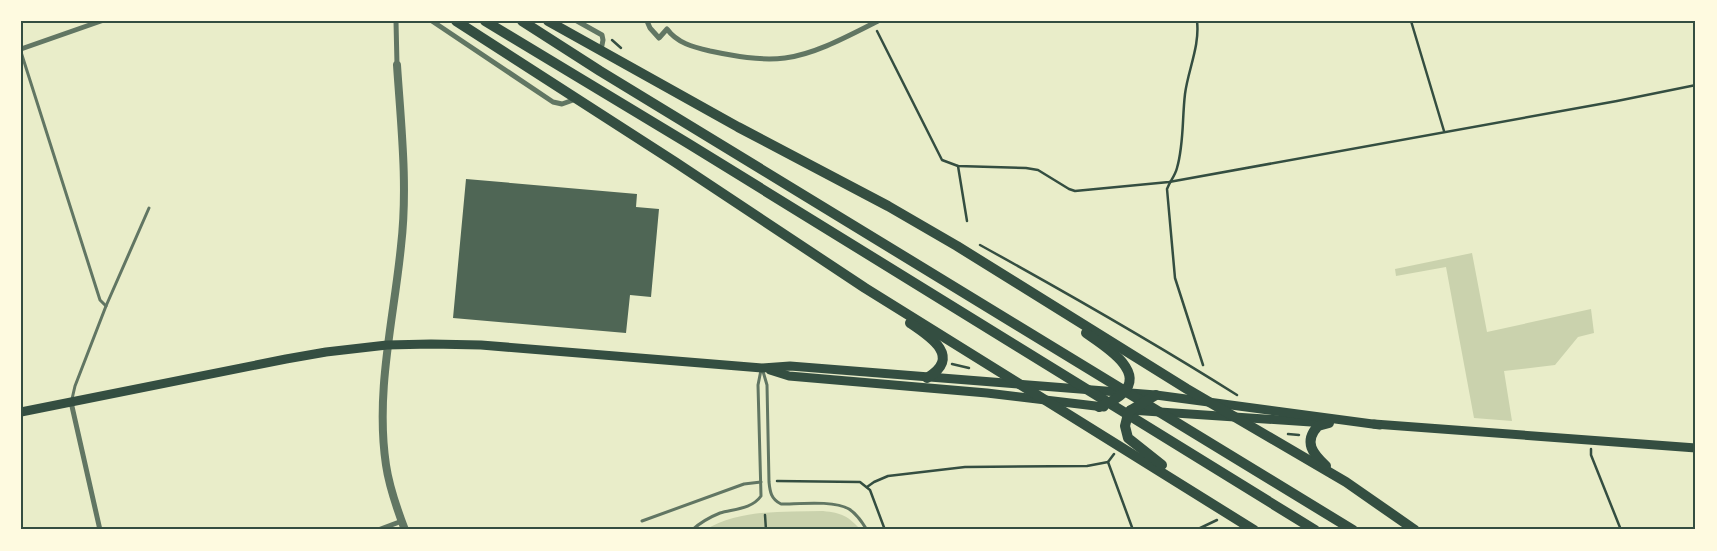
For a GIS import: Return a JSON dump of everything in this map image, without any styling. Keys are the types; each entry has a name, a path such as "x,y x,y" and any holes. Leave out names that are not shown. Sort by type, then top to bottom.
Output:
{"highway":[{"path":"456,21 675,162 865,288 1254,530"},
{"path":"485,21 689,144 1315,530"},
{"path":"522,21 600,71 1353,530"},
{"path":"548,21 738,127 888,206 1042,298 1206,401 1346,482 1415,530"},
{"path":"865,288 887,308 932,338 940,348 943,354 942,363 935,373 927,378"},
{"path":"1042,298 1069,321 1117,355 1122,361 1129,378 1124,392 1098,407"},
{"path":"1156,395 1131,410 1128,414 1125,426 1128,438 1161,464 1180,483"},
{"path":"1329,424 1318,426 1315,430 1310,438 1311,450 1324,464 1346,482"}],"main road":[{"path":"21,412 326,352 387,345 482,345 762,368 790,366 1124,392 1380,424 1696,448"},
{"path":"762,368 789,376 987,393 1050,402 1131,410 1329,424 1380,424"}],"street":[{"path":"21,50 101,21"},
{"path":"396,21 404,208 401,246 387,345 383,443 386,466 405,530"},
{"path":"432,21 553,102 562,104 576,99"},
{"path":"577,21 602,35 601,50"},
{"path":"647,21 650,28 659,38 667,29 671,35 691,46 725,54 769,59 787,58 804,54 876,22"},
{"path":"71,402 100,530"},
{"path":"378,530 402,520"}],"lane":[{"path":"21,50 100,300 106,306"},
{"path":"71,402 75,386 106,306 149,208"},
{"path":"692,530 704,520 751,505 761,496 758,385 762,368"},
{"path":"762,368 767,385 769,482 770,493 774,501 781,504 831,504 847,507 867,530"},
{"path":"642,521 744,484 761,482"}],"path":[{"path":"1197,21 1195,48 1185,94 1180,156 1177,171 1169,182 1167,189 1176,278 1204,365"},
{"path":"1411,21 1444,131"},
{"path":"876,22 942,160 958,166 1038,170 1069,189 1076,191 1169,182 1618,101 1696,85"},
{"path":"958,166 967,221"},
{"path":"1591,441 1591,455 1620,530"},
{"path":"867,487 888,476 965,467 1087,466 1108,462 1115,452 1126,449"},
{"path":"1108,462 1133,530"},
{"path":"769,482 860,482 870,490 886,530"},
{"path":"1196,530 1213,523 1225,512"},
{"path":"765,516 766,530"}],"green space":[{"path":"1472,253 1487,332 1591,309 1594,333 1578,337 1555,365 1504,371 1512,421 1474,418 1446,267 1396,276 1395,269"},
{"path":"823,511 844,516 861,530 705,530 732,518 747,515"}],"building":[{"path":"466,179 637,194 636,207 659,209 651,297 630,295 626,333 453,318"}]}
